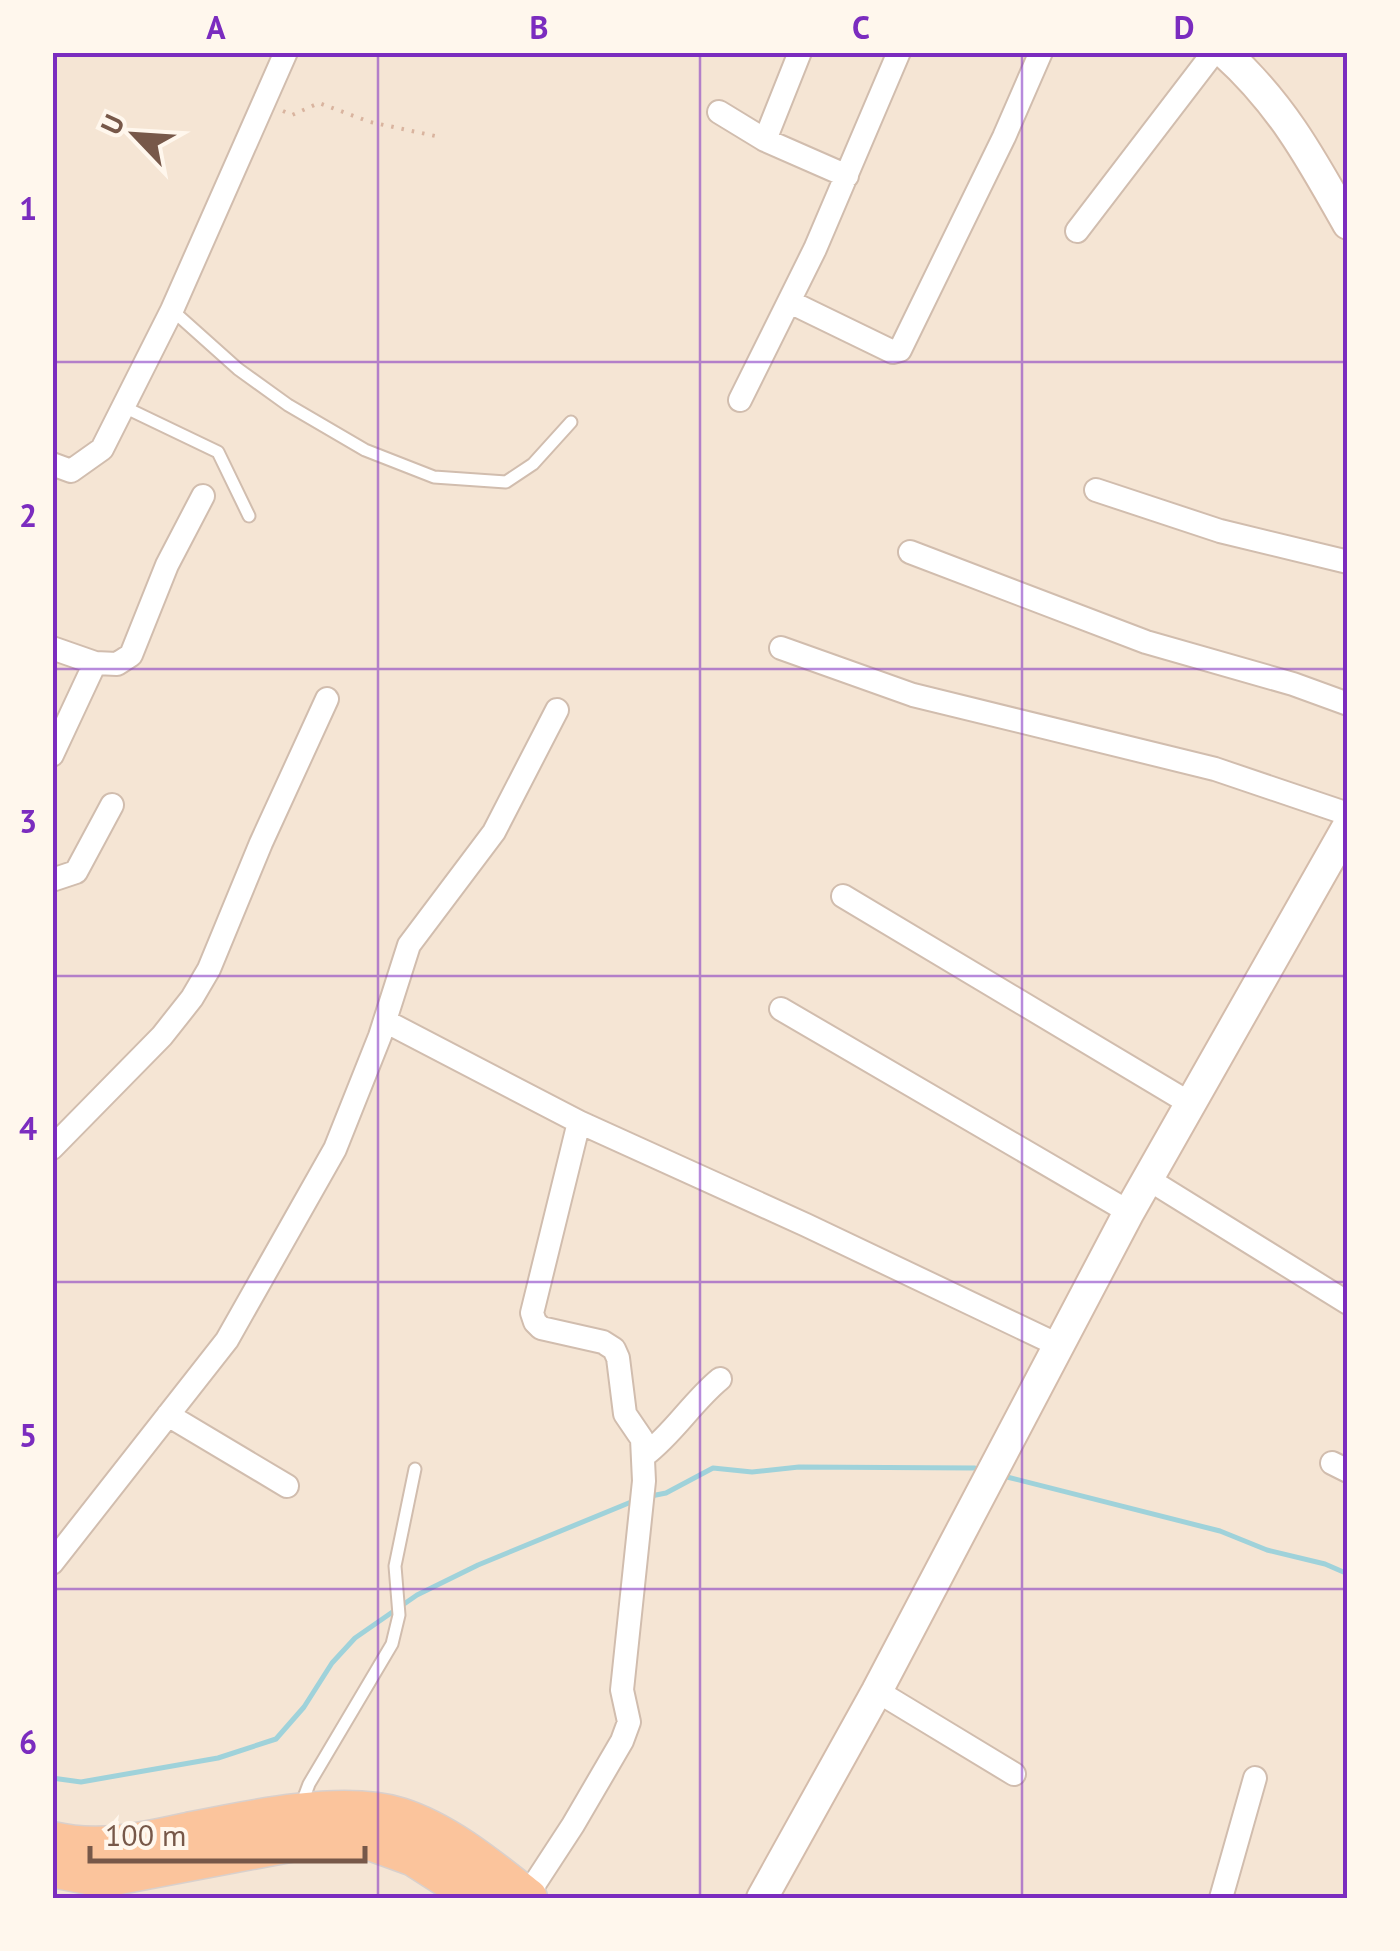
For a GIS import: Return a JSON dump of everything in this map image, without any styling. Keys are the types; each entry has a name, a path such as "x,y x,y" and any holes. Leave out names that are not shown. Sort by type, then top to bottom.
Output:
{"highway":[{"path":"52,1841 106,1847 298,1812 373,1812 404,1818 468,1853 527,1898"},
{"path":"52,1868 100,1888 305,1840 367,1840 398,1848 478,1898"}],"main road":[{"path":"1224,52 1249,74 1294,130 1348,224"},
{"path":"762,1898 877,1691 1128,1212 1348,826"}],"street":[{"path":"52,464 70,471 102,449 172,310 286,52"},
{"path":"765,140 800,52"},
{"path":"740,400 790,302 898,52"},
{"path":"790,302 893,352 900,350 1041,52"},
{"path":"1077,231 1214,52"},
{"path":"719,112 765,140 847,176"},
{"path":"1096,490 1220,531 1348,562"},
{"path":"52,648 94,663 116,664 131,656 167,565 204,496"},
{"path":"910,552 1146,642 1348,704"},
{"path":"781,648 913,695 1215,769 1348,814"},
{"path":"52,755 94,663"},
{"path":"52,1148 162,1036 210,969 261,843 327,699"},
{"path":"52,1563 226,1340 312,1194 355,1102 409,945 494,832 557,710"},
{"path":"52,880 76,872 112,806"},
{"path":"842,896 1191,1104"},
{"path":"782,1009 1128,1212"},
{"path":"385,1020 579,1122 1058,1345"},
{"path":"527,1898 583,1809 630,1722 622,1690 643,1493 641,1434 625,1414 614,1349 603,1342 538,1326 532,1312 579,1122"},
{"path":"1148,1180 1348,1303"},
{"path":"644,1455 720,1378"},
{"path":"168,1414 286,1486"},
{"path":"877,1691 1014,1774"},
{"path":"1221,1898 1255,1778"}],"lane":[{"path":"172,310 238,369 288,405 365,450 434,477 506,482 532,464 571,422"},
{"path":"122,406 218,452 248,516"},
{"path":"298,1812 309,1784 392,1644 399,1615 395,1566 414,1470"}],"path":[{"path":"264,105 292,114 319,104 370,122 440,137"}],"shaded area":[{"path":"53,53 1347,53 1347,1898 53,1898"}],"waterway":[{"path":"651,1496 666,1493 713,1468 752,1472 799,1467 975,1468"},
{"path":"1007,1477 1220,1531 1267,1550 1325,1564 1348,1574"},
{"path":"52,1778 81,1782 218,1758 276,1739 355,1638 417,1595 478,1565 636,1500"}]}
